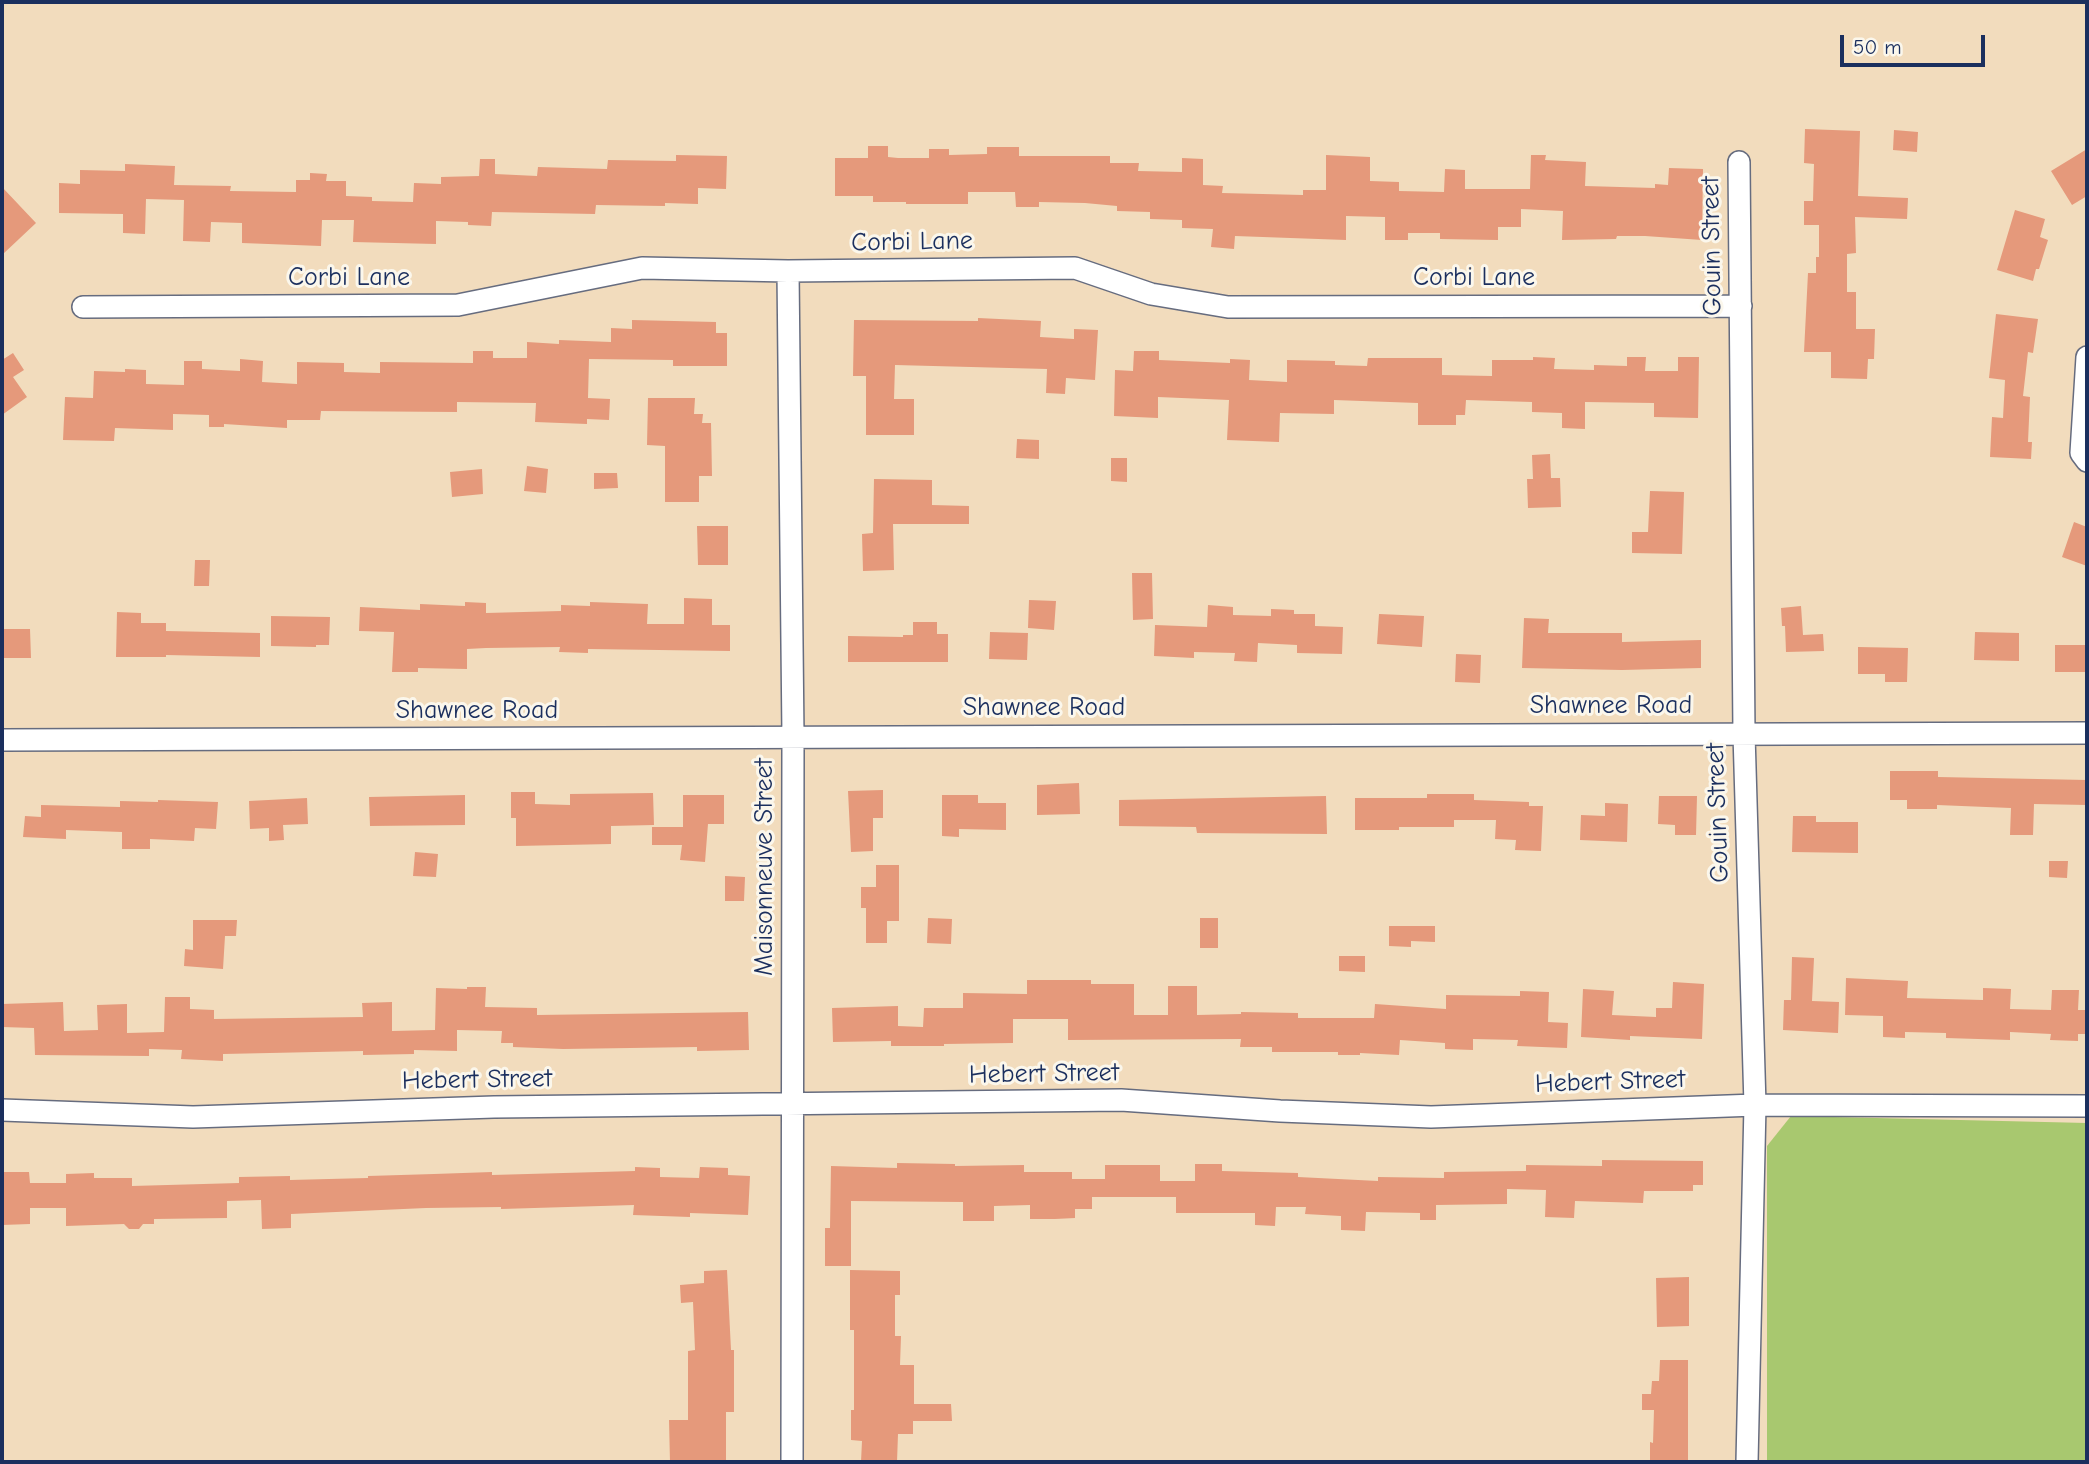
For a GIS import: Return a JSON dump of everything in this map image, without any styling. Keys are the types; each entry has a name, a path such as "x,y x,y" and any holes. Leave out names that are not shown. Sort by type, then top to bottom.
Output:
{"street":[{"name":"Gouin Street","path":"1739,162 1744,734 1755,1105 1747,1462"},
{"name":"Corbi Lane","path":"83,307 458,305 642,268 788,271 1075,268 1151,294 1228,307 1741,306"},
{"name":"Maisonneuve Street","path":"788,271 793,737 793,1462"},
{"path":"2087,357 2081,453 2087,461"},
{"name":"Shawnee Road","path":"2,740 2087,733"},
{"name":"Hebert Street","path":"2,1110 193,1117 494,1107 1121,1100 1280,1111 1431,1117 1755,1105 2087,1106"}],"green space":[{"path":"1791,1116 2087,1123 2087,1462 1767,1462 1767,1146"}],"building":[{"path":"1805,129 1860,131 1858,196 1908,198 1907,219 1855,217 1856,253 1847,254 1847,292 1856,292 1856,329 1875,329 1874,359 1868,359 1867,379 1831,378 1831,352 1804,352 1808,273 1816,273 1816,257 1819,257 1819,225 1804,225 1804,201 1813,201 1814,164 1804,163"},
{"path":"1894,130 1918,132 1917,152 1893,150"},
{"path":"868,146 888,146 888,157 898,158 929,158 929,149 949,149 949,155 987,154 987,147 1019,147 1019,156 1110,156 1110,163 1139,163 1138,171 1182,172 1182,158 1203,159 1203,185 1223,186 1222,193 1303,195 1303,190 1326,190 1326,155 1370,157 1370,181 1399,182 1399,191 1444,192 1445,169 1465,170 1465,189 1530,189 1531,155 1546,155 1545,160 1586,162 1585,186 1655,188 1655,184 1668,185 1669,168 1703,169 1702,240 1617,236 1616,239 1562,240 1563,211 1521,209 1521,227 1498,227 1498,240 1440,239 1440,233 1408,233 1408,240 1385,240 1385,217 1346,216 1346,240 1235,236 1234,249 1211,247 1213,229 1182,228 1182,220 1150,219 1150,212 1117,211 1117,206 1085,203 1039,202 1039,207 1016,207 1015,192 968,192 968,204 906,204 873,202 873,196 835,196 835,158 868,158"},
{"path":"2087,149 2087,196 2072,205 2051,171"},
{"path":"676,155 727,156 726,189 698,188 698,204 596,205 595,214 492,212 491,226 436,221 436,244 353,242 354,220 322,220 321,246 242,243 242,223 211,222 210,242 183,241 184,200 146,199 145,234 123,233 123,214 59,213 59,183 80,184 80,170 125,171 125,164 175,166 174,185 231,186 230,191 296,192 296,180 310,180 310,173 327,174 326,181 346,181 346,196 372,197 372,201 413,202 414,183 441,184 441,177 479,176 480,159 495,159 495,174 537,176 538,167 607,169 608,160 676,161"},
{"path":"2,187 36,223 2,255"},
{"path":"2015,210 2045,219 2040,237 2048,240 2033,281 1997,270"},
{"path":"1996,314 2038,319 2033,353 2028,352 2023,396 2030,397 2028,442 2032,442 2031,459 1990,457 1992,417 2003,418 2005,380 1989,378"},
{"path":"978,318 1041,321 1040,337 1074,339 1074,329 1098,330 1095,380 1066,378 1065,394 1046,393 1047,369 895,365 894,399 914,399 914,435 866,435 866,376 853,376 854,320 978,321"},
{"path":"632,320 716,322 716,333 727,333 727,366 673,366 673,360 589,359 588,398 610,399 609,420 587,419 587,424 535,422 536,403 457,402 457,412 321,411 320,420 287,420 287,428 224,424 224,427 209,427 209,415 173,414 173,430 115,428 114,441 63,440 65,397 93,398 94,371 146,370 146,384 184,385 184,361 202,361 202,369 240,371 240,359 263,361 262,382 297,384 297,362 344,363 344,372 380,373 380,362 473,363 473,351 493,351 493,358 527,358 527,342 611,342 611,328 632,329"},
{"path":"1134,351 1159,351 1159,360 1230,363 1230,359 1250,360 1249,380 1287,382 1287,360 1335,361 1335,365 1367,366 1368,358 1442,358 1442,375 1492,376 1492,360 1555,358 1554,369 1594,370 1594,365 1627,366 1627,357 1646,357 1645,371 1678,371 1678,357 1699,357 1698,418 1654,417 1654,403 1585,402 1585,429 1562,428 1562,413 1532,412 1532,402 1466,400 1465,415 1456,415 1456,425 1418,425 1418,403 1334,400 1334,414 1280,413 1279,442 1227,440 1229,400 1158,397 1158,418 1114,416 1115,370 1133,371"},
{"path":"13,353 24,370 13,377 27,397 2,415 2,360"},
{"path":"648,398 695,398 694,414 703,414 702,423 711,423 712,476 699,476 699,502 665,502 665,446 647,445"},
{"path":"1017,439 1039,440 1039,459 1016,458"},
{"path":"1550,454 1551,478 1560,478 1561,507 1528,508 1527,479 1533,479 1532,455"},
{"path":"1111,458 1127,458 1127,482 1111,481"},
{"path":"527,466 548,469 546,493 524,491"},
{"path":"482,469 483,494 452,497 450,472"},
{"path":"594,473 617,473 618,488 594,489"},
{"path":"874,479 932,480 932,505 969,506 969,524 893,524 894,570 863,571 862,534 873,533"},
{"path":"1650,491 1684,492 1682,554 1632,553 1632,532 1648,532"},
{"path":"2074,522 2087,527 2087,566 2062,557"},
{"path":"697,526 728,526 728,565 698,565"},
{"path":"195,560 210,560 209,586 194,586"},
{"path":"1132,573 1152,573 1153,619 1133,620"},
{"path":"684,598 712,599 712,625 730,625 730,651 588,649 588,653 559,652 560,647 467,649 467,669 418,668 418,672 392,672 394,632 359,631 360,607 420,610 420,604 465,606 465,602 486,603 486,613 561,611 561,605 590,606 590,602 648,604 647,624 684,624"},
{"path":"1029,600 1056,601 1054,630 1028,628"},
{"path":"1208,605 1233,607 1233,615 1271,616 1271,609 1294,610 1294,614 1315,614 1315,626 1343,627 1342,654 1297,653 1297,645 1258,643 1257,662 1234,661 1235,653 1194,652 1194,658 1154,656 1155,625 1207,627"},
{"path":"1801,606 1803,635 1823,634 1824,651 1786,652 1781,608"},
{"path":"117,612 141,613 141,623 166,623 166,631 260,633 260,657 116,657"},
{"path":"1379,614 1424,616 1422,647 1377,644"},
{"path":"271,616 330,617 329,645 271,646"},
{"path":"1524,618 1549,619 1548,633 1622,633 1622,642 1701,640 1701,668 1522,668"},
{"path":"913,622 937,622 937,634 948,634 948,662 848,662 848,636 913,635"},
{"path":"2,629 30,629 31,658 2,658"},
{"path":"990,632 1028,633 1027,660 989,659"},
{"path":"1975,632 2019,633 2019,661 1974,660"},
{"path":"2055,645 2087,645 2087,672 2055,672"},
{"path":"1858,647 1908,648 1907,682 1885,682 1885,674 1858,674"},
{"path":"1456,654 1481,655 1480,683 1455,682"},
{"path":"1890,771 1938,771 1938,777 2087,780 2087,805 2034,804 2033,835 2010,835 2011,808 1937,805 1937,809 1907,809 1907,800 1890,800"},
{"path":"1079,783 1080,814 1037,815 1037,785"},
{"path":"883,790 883,818 873,818 873,851 851,852 848,791"},
{"path":"511,792 535,792 535,804 570,805 570,794 653,793 654,825 611,826 611,844 516,846 516,818 511,818"},
{"path":"1427,794 1474,794 1474,800 1529,802 1529,806 1543,806 1541,851 1515,850 1516,840 1495,839 1496,820 1454,820 1454,827 1355,830 1355,798 1427,798"},
{"path":"465,795 465,825 370,826 369,797"},
{"path":"683,795 724,795 724,824 708,824 705,862 680,860 682,845 652,845 652,827 683,827"},
{"path":"942,795 978,795 978,803 1006,803 1006,830 959,829 959,837 942,836"},
{"path":"1326,796 1327,834 1197,833 1196,827 1119,826 1119,800"},
{"path":"1659,796 1697,796 1696,835 1675,835 1675,825 1658,824"},
{"path":"307,798 308,824 283,825 284,840 269,841 269,828 250,829 249,801"},
{"path":"120,801 218,802 216,829 195,828 194,841 150,839 150,849 122,849 122,832 66,830 66,839 23,837 25,816 41,817 41,805 120,807"},
{"path":"1605,803 1628,804 1627,842 1580,840 1581,815 1605,816"},
{"path":"1793,816 1816,816 1816,822 1858,822 1858,853 1792,852"},
{"path":"415,852 438,854 436,877 413,876"},
{"path":"2049,861 2068,861 2067,878 2049,877"},
{"path":"876,865 899,865 899,921 887,921 887,943 866,943 866,908 861,908 861,887 876,887"},
{"path":"725,876 745,877 744,901 725,901"},
{"path":"928,918 952,919 951,944 927,943"},
{"path":"1200,918 1218,918 1218,948 1200,948"},
{"path":"193,920 237,920 236,936 225,936 223,969 184,966 185,949 193,950"},
{"path":"1389,926 1435,926 1435,942 1411,941 1411,947 1389,946"},
{"path":"1339,956 1365,956 1365,972 1339,971"},
{"path":"1792,957 1814,958 1812,1001 1839,1002 1838,1033 1783,1030 1784,1000 1791,1000"},
{"path":"1846,978 1908,981 1907,998 1983,1000 1983,988 2011,989 2010,1009 2051,1010 2052,990 2079,990 2078,1010 2087,1010 2087,1034 2078,1034 2078,1041 2050,1040 2051,1034 2010,1032 2010,1040 1946,1038 1946,1033 1905,1032 1905,1038 1883,1037 1883,1016 1845,1015"},
{"path":"1027,980 1091,980 1091,984 1134,984 1134,1015 1168,1015 1168,986 1197,986 1197,1015 1241,1012 1298,1013 1298,1018 1374,1018 1375,1004 1446,1009 1446,995 1520,996 1520,991 1549,992 1548,1022 1568,1023 1567,1048 1517,1046 1518,1040 1473,1039 1473,1050 1445,1049 1445,1043 1400,1040 1399,1055 1272,1052 1272,1047 1240,1047 1241,1039 1068,1040 1068,1019 1013,1019 1013,1043 891,1046 891,1041 833,1042 832,1008 898,1006 898,1026 923,1027 924,1008 963,1008 963,993 1027,994"},
{"path":"1673,982 1704,984 1702,1039 1630,1036 1630,1040 1581,1037 1583,989 1614,991 1612,1015 1656,1017 1656,1008 1672,1008"},
{"path":"486,987 485,1007 537,1008 537,1015 748,1012 749,1050 697,1051 697,1047 513,1047 513,1043 501,1043 502,1031 457,1030 457,1051 414,1050 414,1054 363,1055 363,1051 223,1054 223,1061 181,1059 182,1050 149,1049 149,1056 35,1055 34,1028 2,1027 2,1004 63,1002 64,1031 98,1030 97,1005 127,1004 127,1033 164,1032 165,997 190,997 190,1009 214,1010 214,1019 363,1017 362,1003 392,1002 392,1031 435,1030 436,988"},
{"path":"1602,1160 1703,1161 1703,1185 1693,1185 1693,1191 1644,1191 1643,1203 1575,1201 1574,1218 1545,1217 1546,1190 1507,1189 1507,1204 1436,1205 1436,1220 1420,1220 1420,1213 1366,1212 1365,1231 1341,1230 1341,1216 1305,1214 1306,1207 1276,1207 1275,1226 1255,1225 1255,1213 1176,1213 1176,1197 1092,1197 1092,1209 1075,1209 1075,1218 1055,1219 1030,1219 1030,1205 994,1206 994,1221 963,1221 963,1202 851,1201 851,1266 825,1266 825,1228 830,1228 831,1166 897,1168 897,1163 1024,1165 1024,1172 1072,1172 1072,1179 1105,1179 1105,1165 1160,1165 1160,1181 1195,1181 1195,1164 1222,1164 1222,1171 1298,1173 1298,1177 1378,1181 1378,1177 1444,1178 1444,1172 1526,1171 1526,1165 1602,1166"},
{"path":"635,1167 660,1168 660,1177 699,1178 700,1167 728,1168 728,1175 750,1176 748,1215 633,1215 634,1205 426,1208 291,1214 291,1228 262,1229 261,1200 227,1201 227,1218 154,1219 154,1224 143,1224 139,1229 129,1229 124,1224 66,1226 66,1208 30,1208 30,1224 2,1225 2,1172 29,1172 30,1183 66,1183 66,1174 94,1173 94,1178 132,1178 132,1186 239,1183 239,1177 290,1176 290,1180 492,1172 492,1175 635,1171"},
{"path":"727,1270 731,1350 734,1350 734,1412 726,1412 726,1462 670,1462 669,1420 688,1420 688,1351 695,1350 693,1302 681,1303 680,1285 704,1283 704,1271"},
{"path":"850,1270 900,1271 900,1295 895,1295 895,1336 901,1336 900,1365 914,1365 914,1404 951,1404 952,1421 913,1421 913,1434 898,1434 897,1462 861,1462 862,1441 851,1440 851,1410 854,1410 854,1330 850,1330"},
{"path":"1689,1277 1689,1326 1657,1327 1656,1278"},
{"path":"1660,1360 1688,1360 1688,1462 1650,1462 1654,1410 1642,1410 1642,1394 1651,1394 1652,1381 1659,1381"}]}
